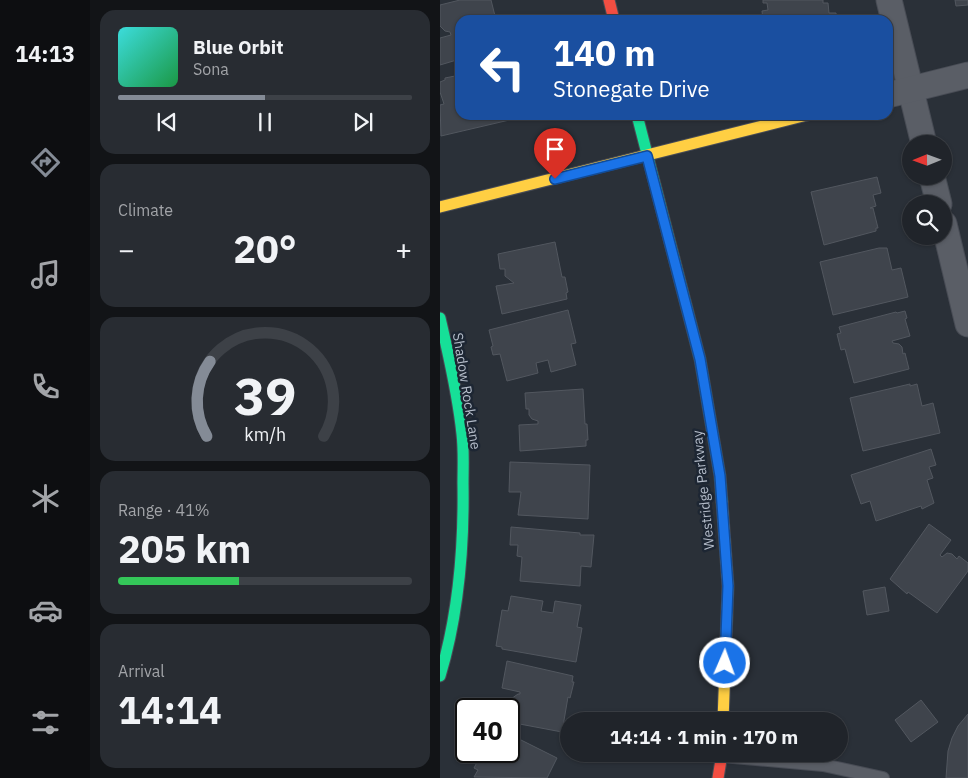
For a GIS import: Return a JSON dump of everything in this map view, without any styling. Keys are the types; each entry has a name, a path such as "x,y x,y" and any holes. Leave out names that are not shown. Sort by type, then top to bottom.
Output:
{"street":[{"path":"609,0 613,15"},
{"path":"889,0 891,15"},
{"path":"893,37 899,92 920,135"},
{"path":"899,92 968,75"},
{"name":"Westridge Parkway","path":"638,120 700,359 720,476 728,586 723,712"},
{"path":"440,207 787,120"},
{"path":"949,245 968,324"},
{"name":"Shadow Rock Lane","path":"440,318 447,346 462,436 464,513 460,586 448,651 440,676"},
{"path":"718,778 721,762"}],"lane":[{"path":"793,762 823,765 884,778"}],"building":[{"path":"460,0 491,0 495,15 455,15 455,60 440,65 440,38 451,35 450,32 445,31 440,26 440,5"},
{"path":"763,0 823,0 823,3 828,3 829,13 836,13 836,15 762,15 762,11 768,10 767,3 763,3"},
{"path":"955,0 968,0 968,5 956,6"},
{"path":"455,76 455,120 509,120 441,136 440,105 444,104 440,92 440,82 445,80 445,78"},
{"path":"877,177 881,193 873,195 876,206 870,208 873,208 878,228 876,228 876,231 824,245 811,192"},
{"path":"555,242 562,277 565,277 568,292 566,293 567,299 502,314 496,286 514,283 505,276 505,269 500,269 498,254"},
{"path":"879,248 887,248 892,270 901,268 908,297 833,315 820,262"},
{"path":"568,310 576,343 571,344 576,365 551,372 548,360 536,363 538,373 507,381 500,354 493,355 489,330"},
{"path":"905,311 907,318 905,319 910,336 892,341 902,347 909,369 854,383 845,349 841,350 837,334 841,333 839,327"},
{"path":"910,384 910,386 917,384 922,406 933,403 940,433 863,451 850,398"},
{"path":"583,389 588,440 586,440 586,446 520,451 519,425 538,424 538,421 532,419 529,415 529,409 526,409 525,393"},
{"path":"931,449 936,465 929,467 933,478 927,480 934,503 922,509 921,506 876,521 870,501 861,504 851,475"},
{"path":"510,462 590,465 588,519 518,515 521,492 509,492"},
{"path":"929,524 951,540 940,555 942,557 947,553 952,554 957,559 959,556 968,563 968,571 937,613 908,592 907,594 890,579"},
{"path":"511,527 594,535 591,567 581,566 580,586 520,581 522,557 517,556 518,545 510,545"},
{"path":"885,587 889,611 867,615 863,591"},
{"path":"511,596 543,601 541,611 553,613 555,601 581,605 577,627 582,628 576,662 502,649 502,647 496,646 502,610 508,611"},
{"path":"507,661 573,676 572,682 574,682 570,698 568,697 565,712 560,712 560,732 520,724 520,698 512,698 520,694 520,692 502,688"},
{"path":"921,700 938,722 911,742 895,720"},
{"path":"968,714 968,778 946,778 948,751 952,738 958,726"},
{"path":"520,740 557,758 547,778 474,777 478,770 474,768 477,763 520,763"}],"traffic: fast":[{"path":"638,120 700,359 720,476 722,502"},
{"path":"440,318 450,361 463,440 462,533 459,581 452,629 440,676"}],"traffic: slow":[{"path":"440,207 787,120"},
{"path":"722,502 728,586 723,712"}],"traffic: jam":[{"path":"609,0 613,15"},
{"path":"718,778 721,762"}],"route":[{"path":"555,179 647,156 700,359 720,476 728,586 725,663"}]}
